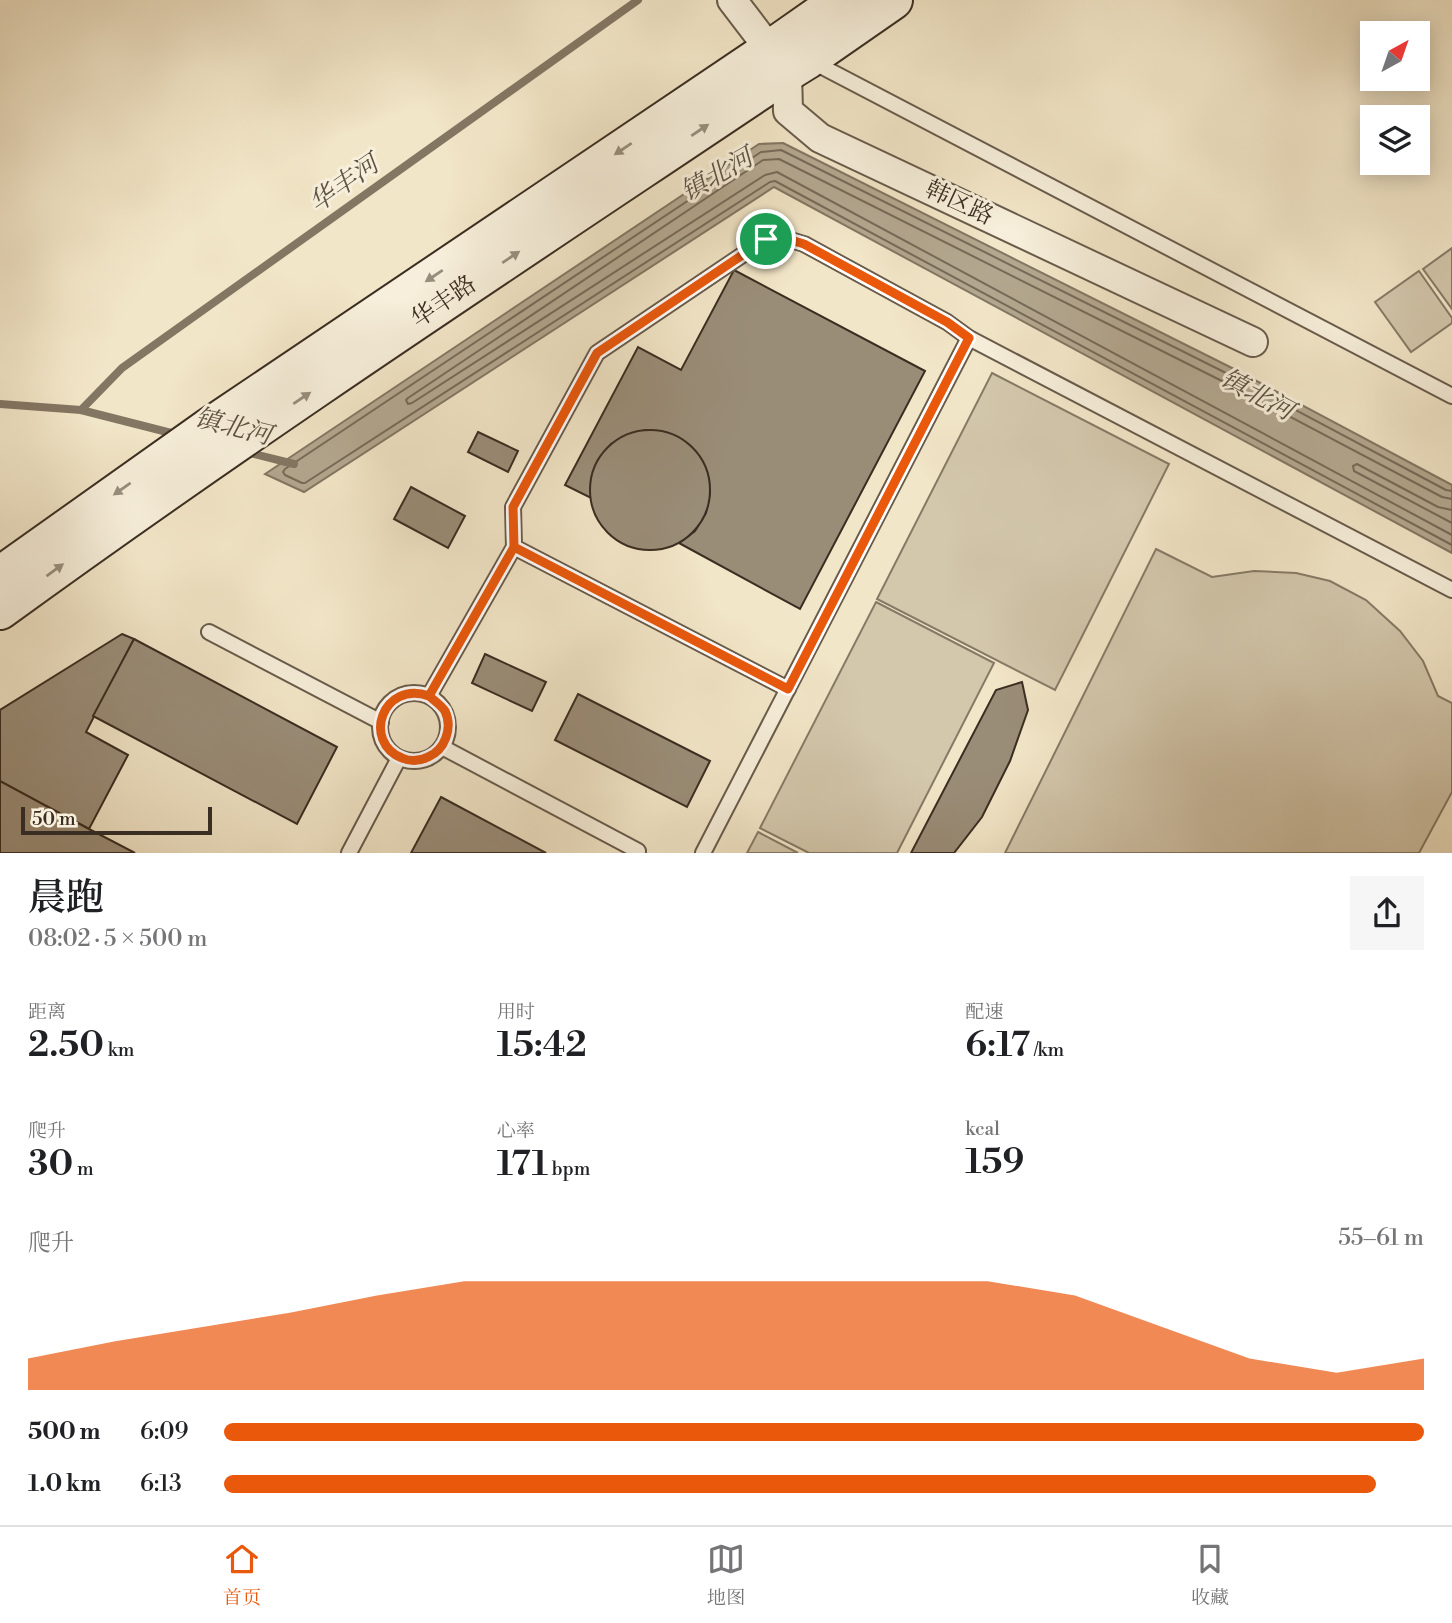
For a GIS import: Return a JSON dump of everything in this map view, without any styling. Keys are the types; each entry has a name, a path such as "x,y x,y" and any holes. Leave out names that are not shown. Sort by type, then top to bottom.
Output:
{"street":[{"path":"732,0 789,60"},
{"name":"华丰路","path":"789,60 841,0"},
{"name":"华丰路","path":"0,576 211,443 789,60 893,0"},
{"name":"韩区路","path":"789,60 788,111 820,138 1253,342"},
{"name":"华丰路","path":"0,611 125,519 211,443"}],"lane":[{"path":"789,60 1452,396"},
{"path":"429,696 514,547 513,507 597,353 766,239 784,238 804,244 947,322 969,338 1452,590"},
{"path":"703,853 969,338"},
{"path":"514,547 788,689"},
{"path":"209,632 380,722"},
{"path":"419,693 429,696 439,703 446,713 447,736 442,747 423,760 400,758 384,743 380,722 384,712 398,696 419,693"},
{"path":"442,747 638,851"},
{"path":"349,853 400,758"}],"shaded area":[{"path":"1452,248 1452,309 1423,269"},
{"path":"1419,271 1452,318 1452,323 1411,352 1375,302"},
{"path":"992,373 1169,464 1055,690 877,599"},
{"path":"1156,549 1212,577 1254,571 1296,573 1330,581 1366,600 1400,631 1423,661 1438,696 1452,703 1452,792 1419,853 1005,853"},
{"path":"876,602 994,663 897,853 809,853 760,828"},
{"path":"758,832 798,853 747,853"}],"water":[{"path":"783,143 1234,369 1452,485 1452,553 774,187 304,492 265,474 759,144"}],"building":[{"path":"734,270 925,371 800,609 679,543 695,531 706,513 710,493 707,472 697,454 682,440 664,432 646,430 627,435 611,444 598,460 592,476 591,498 565,485 638,347 681,370"},
{"path":"650,430 673,435 692,448 705,467 710,490 705,513 692,532 673,545 650,550 627,545 608,532 595,513 590,490 595,467 608,448 627,435"},
{"path":"478,432 518,451 508,472 468,452"},
{"path":"411,487 465,516 448,548 394,519"},
{"path":"122,634 134,639 86,732 128,755 89,829 0,782 0,710"},
{"path":"134,639 337,747 297,824 93,716"},
{"path":"485,654 546,682 532,711 472,683"},
{"path":"1022,682 1028,710 1010,761 982,817 954,853 911,853 996,690"},
{"path":"578,694 710,761 687,807 555,740"},
{"path":"0,781 89,829 135,853 0,853"},
{"path":"441,797 546,853 411,853"}],"waterway":[{"name":"华丰河","path":"81,410 122,368 638,0"},
{"name":"镇北河","path":"0,404 81,410 179,435"},
{"name":"镇北河","path":"246,452 294,464"}],"route":[{"path":"766,239 597,353 513,507 514,547 429,696 419,693 398,696 384,712 380,722 384,743 400,758 423,760 442,747 447,736 446,713 439,703 429,696 471,622 514,547 788,689 969,338 947,322 804,244 784,238 766,239"}]}
